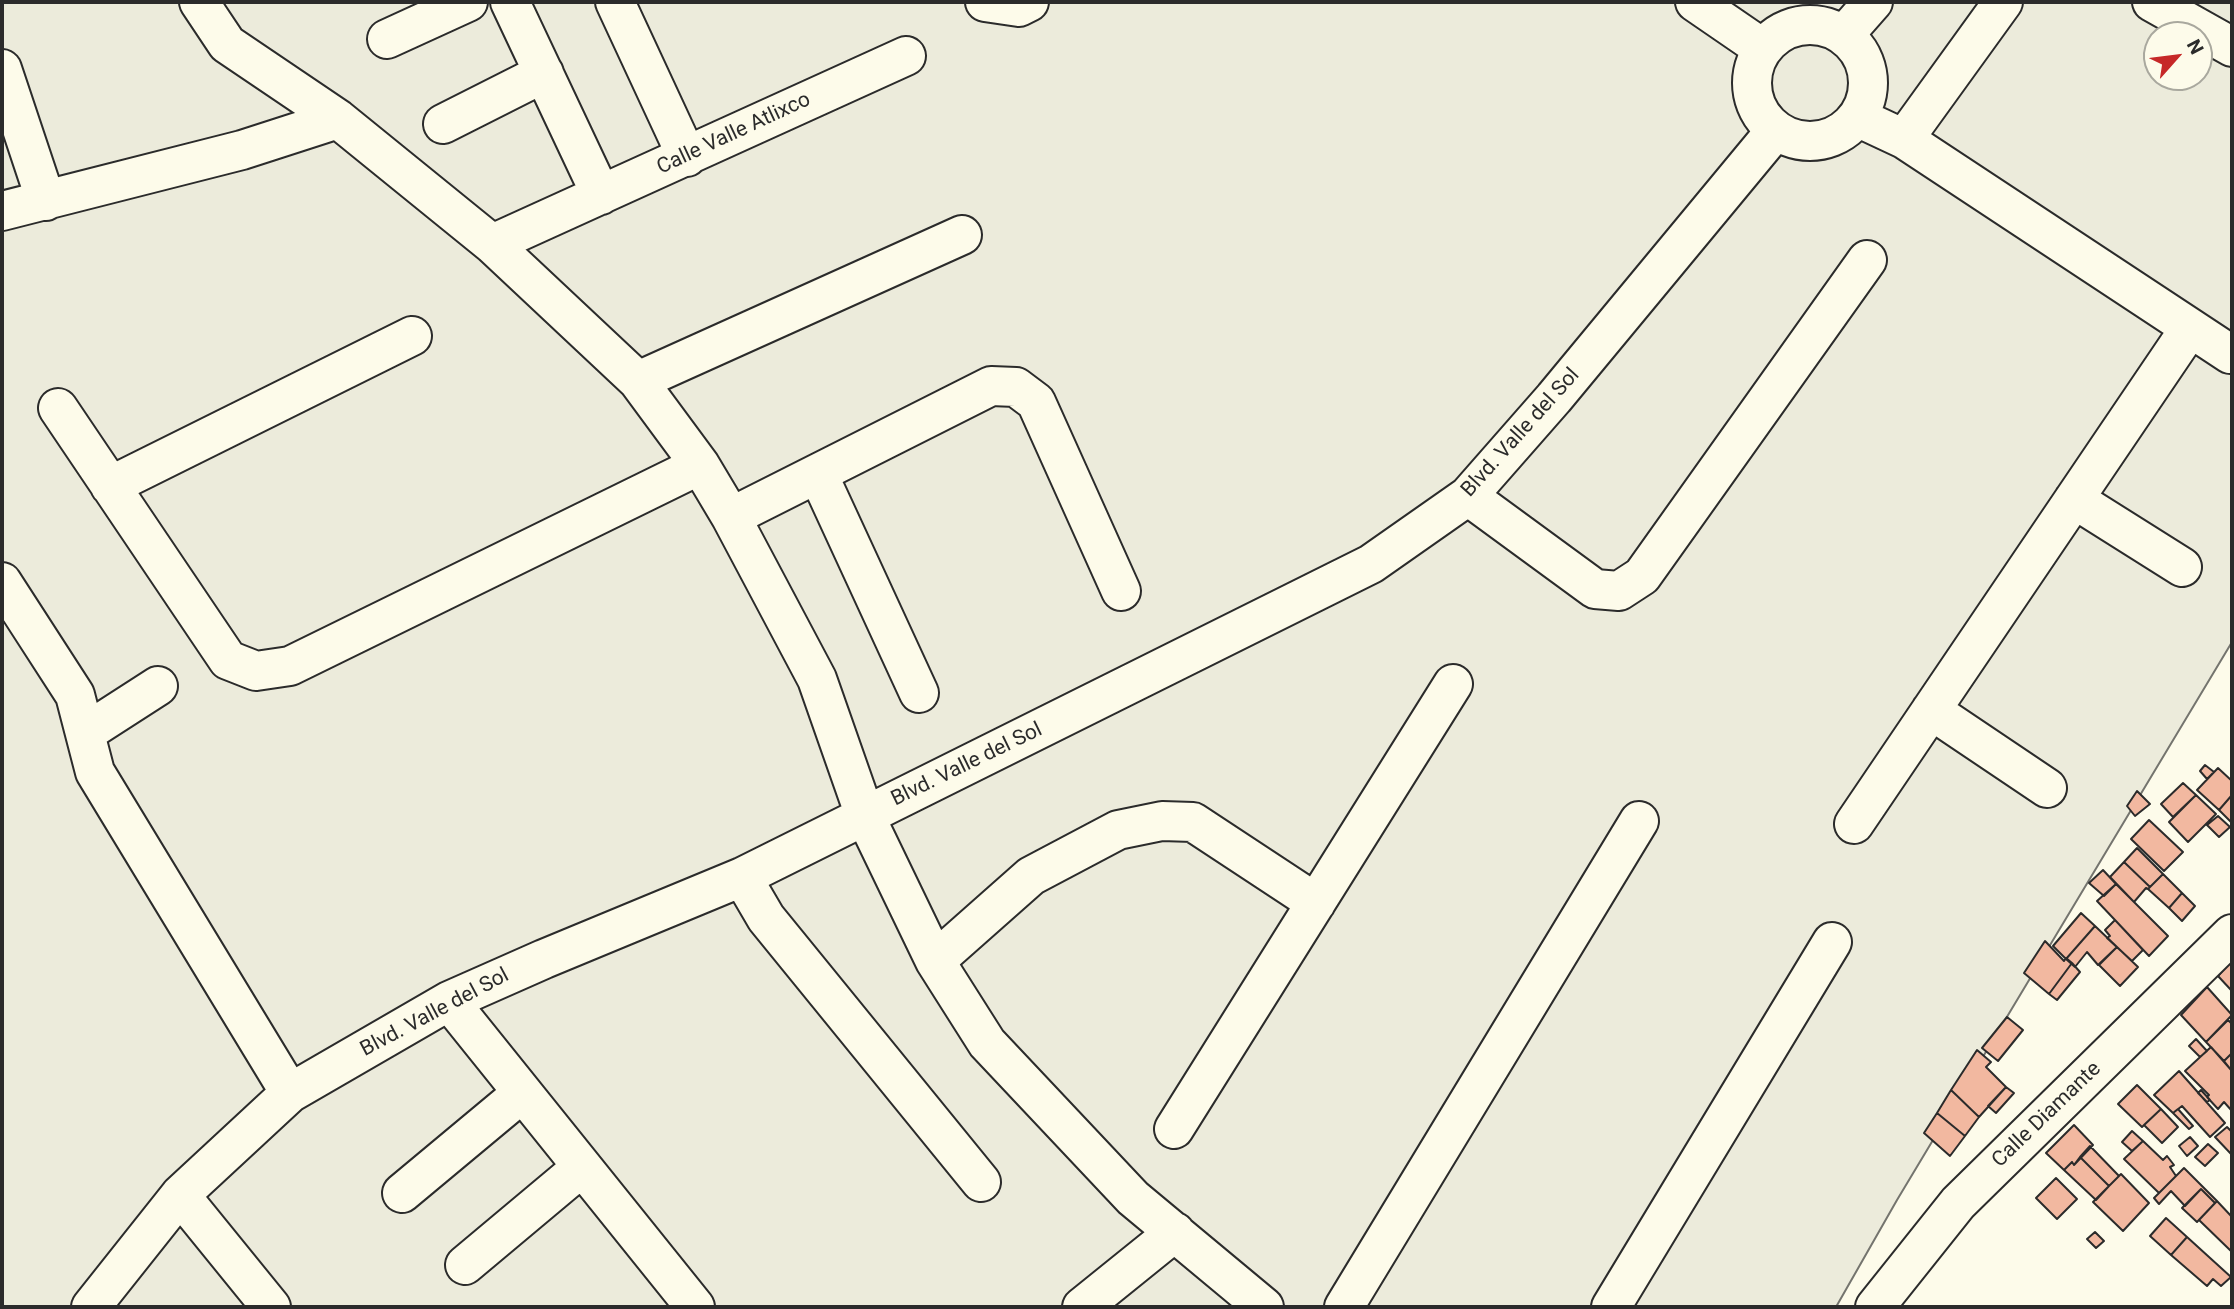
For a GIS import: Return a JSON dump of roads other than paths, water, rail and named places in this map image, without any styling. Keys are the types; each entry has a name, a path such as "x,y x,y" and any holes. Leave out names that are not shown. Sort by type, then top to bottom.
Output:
{"street":[{"path":"199,2 227,44 338,119 492,244 638,382 700,465 731,517 817,679 865,816 935,961 987,1043 1133,1198 1264,1307"},
{"path":"387,39 468,2"},
{"path":"510,2 601,195"},
{"path":"615,2 687,157"},
{"path":"985,2 1019,7 1029,2"},
{"path":"1695,2 1762,48"},
{"path":"1844,35 1873,2"},
{"path":"1904,139 2003,2"},
{"path":"2152,2 2232,47"},
{"path":"1791,27 1827,27 1844,35 1865,64 1868,82 1865,100 1857,117 1844,130 1810,141 1792,138 1776,130 1763,117 1755,101 1752,82 1754,65 1762,48 1791,27"},
{"name":"Calle Valle Atlixco","path":"492,244 906,56"},
{"path":"2,69 47,201"},
{"path":"443,124 544,73"},
{"path":"1857,117 1904,139 2230,354"},
{"path":"2,211 242,150 338,119"},
{"name":"Blvd. Valle del Sol","path":"91,1307 180,1195 290,1093 449,1001 544,958 742,877 1371,564 1468,496 1554,398 1776,130"},
{"path":"638,382 962,235"},
{"path":"1468,496 1595,589 1619,591 1642,576 1867,260"},
{"path":"1854,824 2190,328"},
{"path":"110,486 412,336"},
{"path":"731,517 991,386 1016,387 1036,402 1121,591"},
{"path":"58,408 228,660 256,671 290,666 700,465"},
{"path":"818,474 919,694"},
{"path":"2074,499 2182,567"},
{"path":"2,582 75,695 95,772 290,1093"},
{"path":"1174,1129 1453,684"},
{"path":"85,733 158,685"},
{"path":"1931,710 2047,788"},
{"path":"935,961 1031,876 1118,830 1163,821 1193,822 1316,903"},
{"path":"1344,1307 1639,821"},
{"path":"742,877 766,918 982,1182"},
{"name":"Calle Diamante","path":"1875,1307 1958,1203 2232,934"},
{"path":"1611,1307 1832,942"},
{"path":"449,1001 695,1307"},
{"path":"402,1193 522,1093"},
{"path":"465,1265 582,1167"},
{"path":"180,1195 270,1307"},
{"path":"1082,1307 1175,1232"}]}
